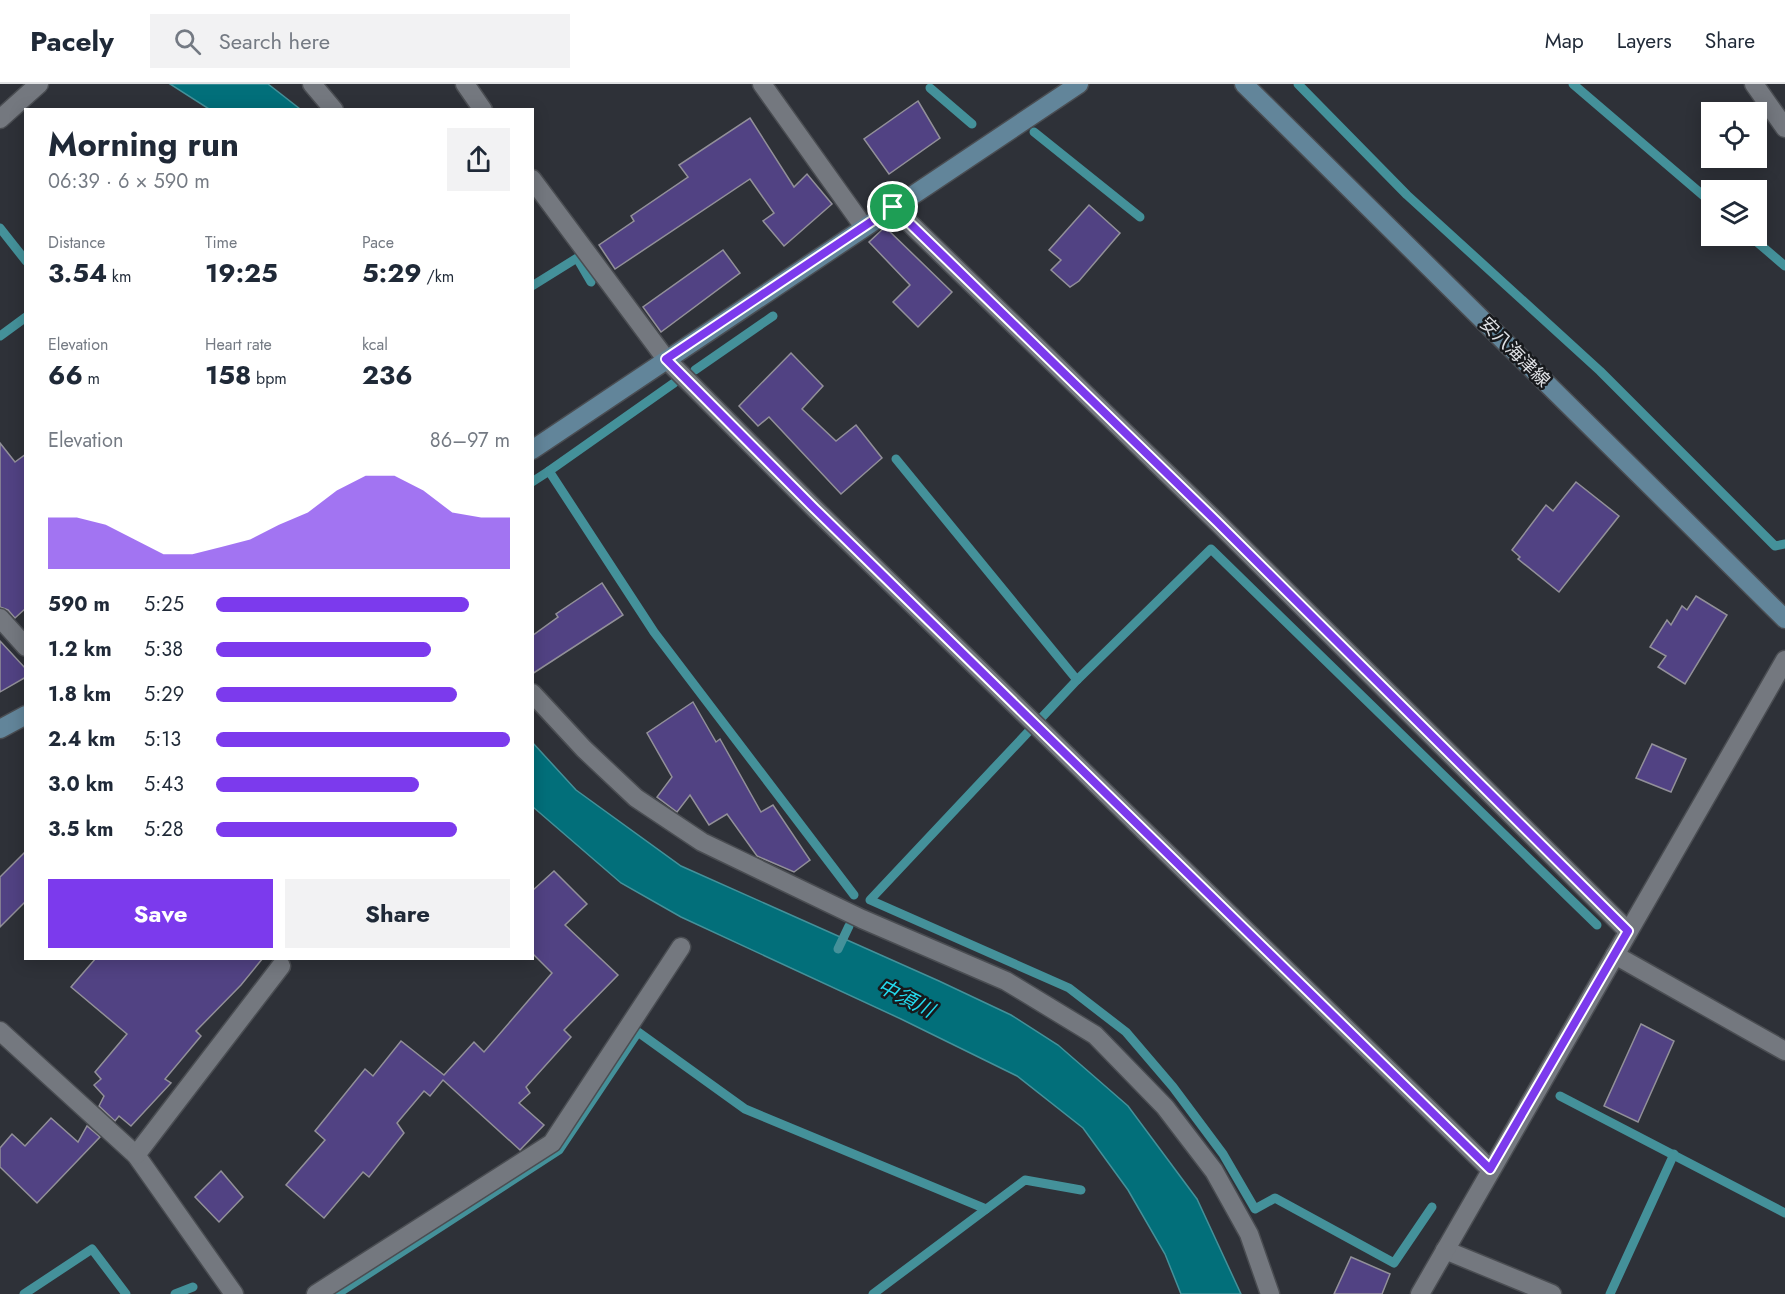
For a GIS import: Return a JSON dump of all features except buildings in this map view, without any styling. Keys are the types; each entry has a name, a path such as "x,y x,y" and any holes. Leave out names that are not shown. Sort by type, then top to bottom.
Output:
{"main road":[{"path":"534,449 1079,84"},
{"name":"安八海津線","path":"1244,84 1785,619"},
{"path":"0,729 24,716"}],"street":[{"path":"0,119 39,84"},
{"path":"312,84 332,108"},
{"path":"465,84 482,108"},
{"path":"762,84 864,227"},
{"path":"1754,84 1785,128"},
{"path":"534,182 666,359 815,509 1490,1169"},
{"path":"893,207 1243,547 1628,931"},
{"path":"0,618 24,645"},
{"path":"1420,1294 1785,660"},
{"path":"534,695 636,798 702,842 862,919 1006,981 1095,1035 1165,1107 1214,1171 1249,1234 1270,1294"},
{"path":"316,1294 552,1143 681,947"},
{"path":"1615,955 1785,1051"},
{"path":"136,1155 281,966"},
{"path":"0,1031 136,1155 226,1292"},
{"path":"1445,1250 1552,1294"}],"water":[{"path":"170,84 268,84 299,108 207,108"},
{"name":"中須川","path":"534,744 576,790 681,866 1011,1015 1058,1045 1128,1106 1197,1199 1241,1294 1181,1294 1165,1254 1128,1190 1083,1128 1017,1076 901,1019 681,917 621,883 534,808"}],"waterway":[{"path":"1298,84 1407,195 1600,371 1775,546 1785,544"},
{"path":"1573,84 1701,194"},
{"path":"930,88 972,124"},
{"path":"1034,132 1140,217"},
{"path":"0,228 24,258"},
{"path":"1762,246 1785,266"},
{"path":"534,285 577,258 591,282"},
{"path":"695,370 773,316"},
{"path":"0,336 24,318"},
{"path":"549,471 674,383"},
{"path":"896,459 1077,680 1211,549 1597,925"},
{"path":"534,481 549,471 654,632 854,895"},
{"path":"1077,680 870,900 1069,988 1126,1032 1173,1087 1223,1154 1255,1209 1275,1198 1394,1263 1432,1207"},
{"path":"838,949 849,926"},
{"path":"337,1294 559,1150 638,1032 745,1109 986,1209"},
{"path":"1560,1096 1785,1213"},
{"path":"1610,1294 1674,1154"},
{"path":"873,1294 1025,1180 1081,1190"},
{"path":"24,1294 92,1249 126,1294"},
{"path":"175,1294 193,1287"}],"route":[{"path":"893,207 1217,522 1628,931 1490,1169 815,509 666,359 893,207"}]}
